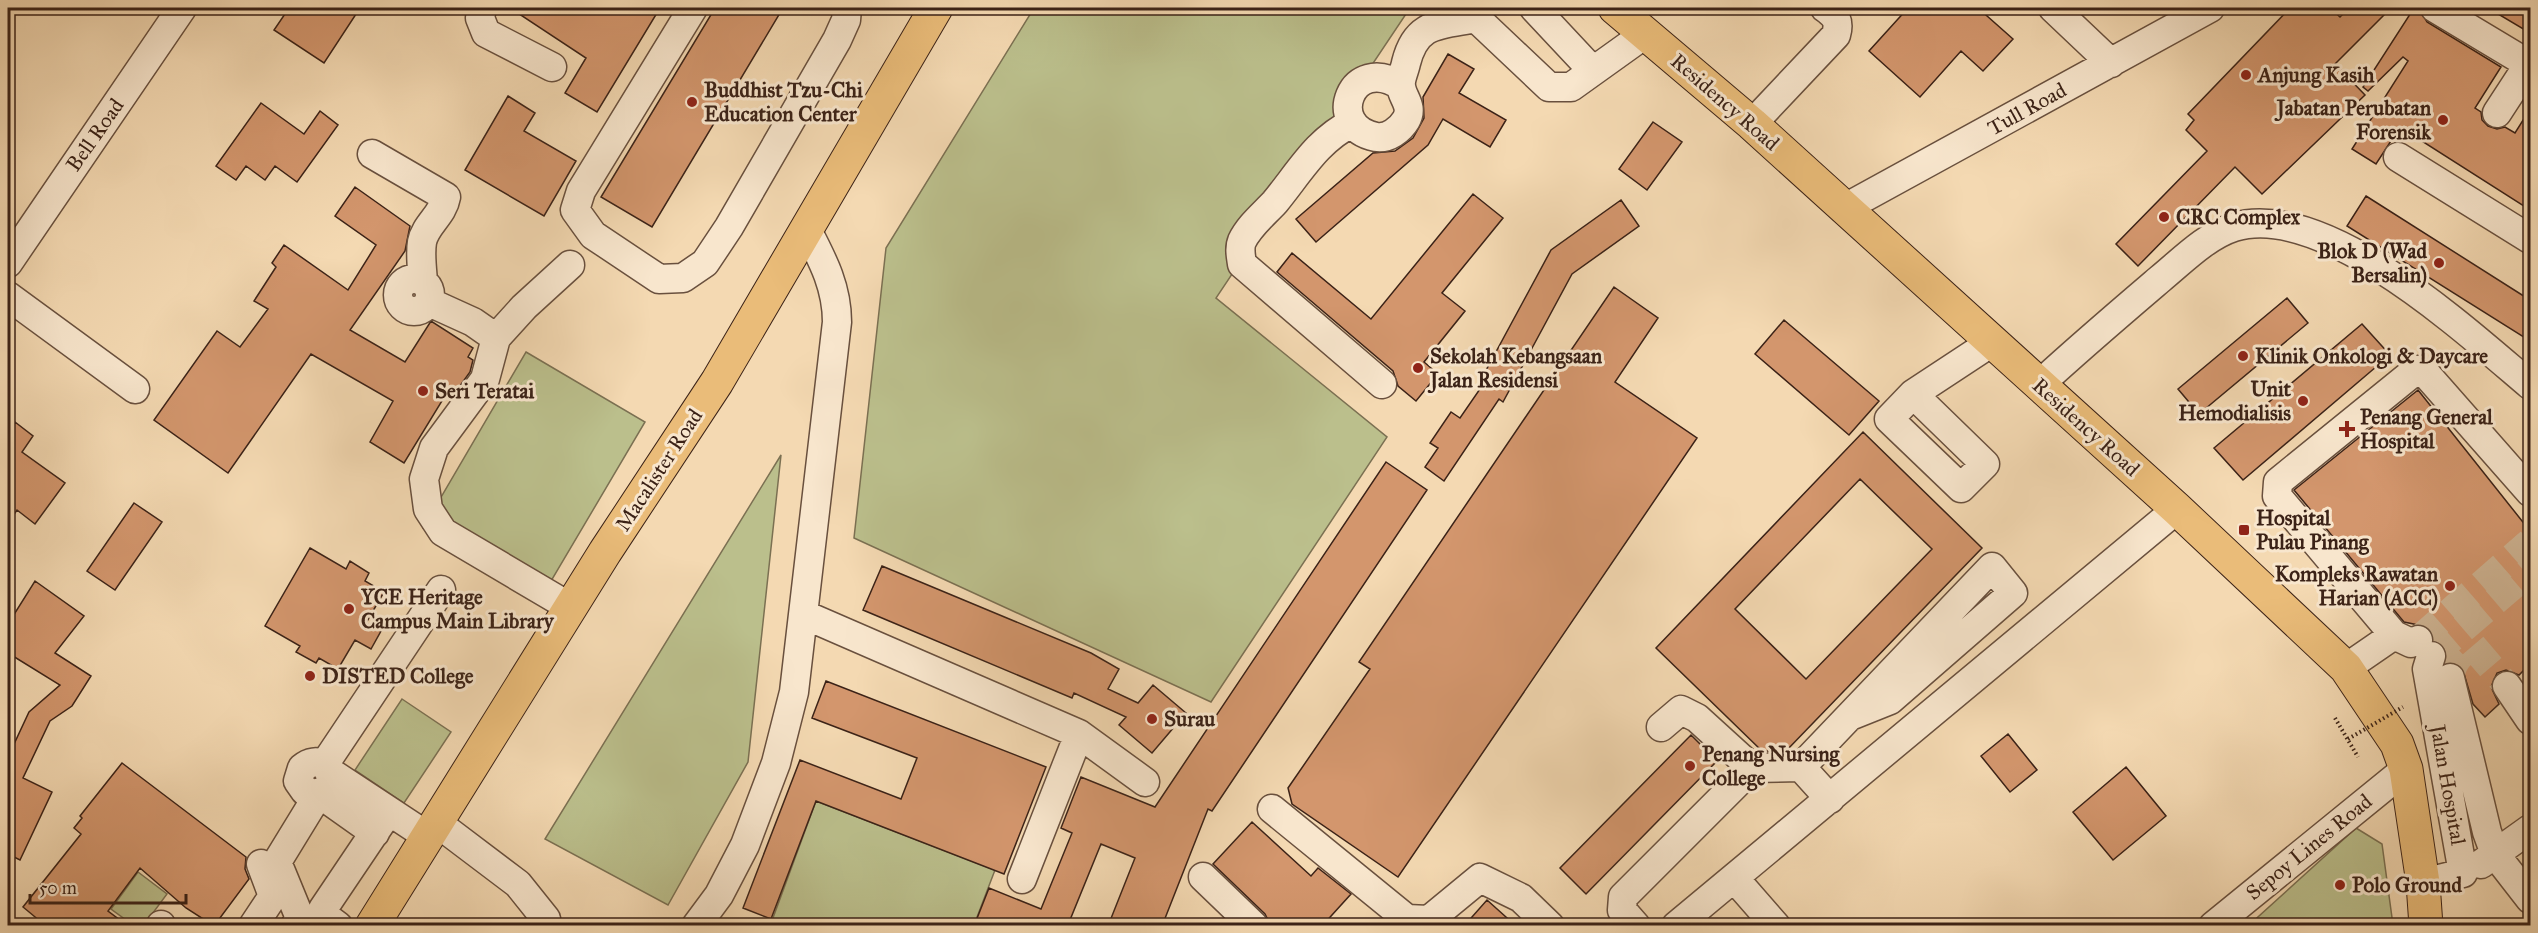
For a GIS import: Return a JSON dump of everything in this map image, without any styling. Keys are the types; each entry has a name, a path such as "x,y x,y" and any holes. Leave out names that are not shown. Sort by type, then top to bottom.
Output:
{"main road":[{"name":"Macalister Road","path":"372,926 570,607 717,382 936,8"},
{"name":"Residency Road","path":"1615,8 1752,124 2040,384 2346,668 2397,744 2406,769 2423,883 2426,926"}],"street":[{"name":"Bell Road","path":"8,263 182,8"},
{"path":"482,8 480,18 486,33 552,67"},
{"path":"693,8 581,190 575,210 593,235 659,279 683,278 705,263 729,227 837,40 846,20 847,8"},
{"path":"1534,8 1593,70"},
{"path":"1752,124 1836,35 1839,26 1836,16 1825,8"},
{"path":"2053,8 2111,63"},
{"name":"Tull Road","path":"1845,208 2210,8"},
{"path":"2435,8 2530,64 2497,113"},
{"path":"1401,86 1411,45 1420,33 1475,13 1549,87 1570,87 1646,34"},
{"path":"1373,76 1389,78 1401,86 1409,101 1407,118 1397,132 1381,138 1364,135 1352,123 1347,109 1350,94 1359,82 1373,76"},
{"path":"1352,123 1333,132 1308,159 1248,233 1242,242 1240,255 1242,264 1382,384"},
{"path":"372,154 446,197 444,207 428,229 422,242 426,291 496,338"},
{"path":"2398,157 2530,239"},
{"path":"2040,384 2200,246 2234,227 2267,223 2318,234 2340,245 2434,304 2530,385"},
{"path":"696,926 719,895 745,845 776,763 794,692 805,615 837,322 837,305 830,274 806,228"},
{"path":"570,265 496,338 485,379 434,448 424,479 428,509 443,532 570,607"},
{"path":"8,296 135,389"},
{"path":"1913,394 1992,342"},
{"path":"2346,668 2414,644 2277,496 2278,482 2415,370 2427,375 2530,492"},
{"path":"1676,926 1830,800 2176,509"},
{"path":"1661,727 1681,710 1697,718 1752,768 1801,767 1992,567 2013,593 1890,700 1850,716"},
{"path":"295,926 300,918 277,862 318,782 441,590"},
{"path":"805,615 1079,734 1145,782"},
{"name":"Jalan Hospital","path":"2414,644 2427,669 2463,873 2423,883"},
{"path":"2450,678 2487,832 2495,854 2530,899"},
{"path":"2507,686 2530,720"},
{"path":"1022,879 1079,734"},
{"path":"1801,767 1830,800"},
{"path":"1636,926 1622,910 1623,897 1752,768"},
{"name":"Sepoy Lines Road","path":"2213,926 2406,769"},
{"path":"318,782 382,822 432,829 518,884 553,923"},
{"path":"253,926 273,896 258,856 318,782"},
{"path":"1272,809 1407,919 1429,920 1480,878 1521,898 1550,926"},
{"path":"338,926 326,919 322,914 323,909 382,822"},
{"path":"2463,873 2530,829"},
{"path":"1203,877 1254,926"},
{"path":"1735,879 1776,926"}],"path":[{"path":"2348,739 2403,707"},
{"path":"2335,718 2358,757"}],"green space":[{"path":"1034,8 1410,8 1216,298 1387,437 1211,702 854,538 886,248"},
{"path":"526,352 645,422 541,598 423,528"},
{"path":"781,455 748,762 668,905 545,839"},
{"path":"402,699 451,732 404,803 355,770"},
{"path":"816,801 995,870 974,925 770,926"},
{"name":"Polo Ground","path":"2356,828 2382,844 2393,925 2248,926"},
{"path":"138,872 167,894 144,925 133,925 111,909"}],"building":[{"path":"289,8 360,8 324,63 274,30"},
{"path":"510,8 660,8 597,112 565,93 586,58"},
{"name":"Buddhist Tzu-Chi Education Center","path":"715,8 783,8 652,227 601,197"},
{"path":"1908,8 1978,8 2013,39 1983,71 1961,51 1920,97 1869,51"},
{"path":"2290,8 2330,8 2340,17 2349,8 2391,8 2335,64 2365,95 2262,194 2235,167 2138,266 2116,244 2207,151 2186,130 2194,120 2188,114"},
{"name":"Jabatan Perubatan Forensik","path":"2414,8 2419,8 2427,22 2501,67 2475,108 2481,112 2482,120 2488,126 2497,129 2505,127 2515,133 2530,109 2530,210 2400,127 2376,164 2352,149 2408,61 2403,57 2368,91 2363,87"},
{"path":"2488,8 2530,8 2530,33"},
{"path":"1448,54 1474,69 1459,93 1506,120 1490,147 1443,119 1428,145 1316,242 1296,219 1373,153 1395,151 1413,138 1424,118 1423,97"},
{"path":"508,96 535,113 524,131 576,161 544,216 465,170"},
{"path":"261,103 304,134 320,111 338,125 297,182 275,166 265,180 246,166 236,180 216,166"},
{"path":"1653,122 1682,142 1647,190 1619,169"},
{"path":"355,187 410,226 405,251 350,330 405,362 431,321 473,348 468,357 473,360 470,372 457,390 451,386 404,463 370,442 393,401 311,354 228,473 154,420 217,331 240,347 268,309 254,301 276,267 272,263 284,245 348,290 376,245 335,216"},
{"path":"1473,194 1503,218 1442,293 1465,311 1424,362 1438,374 1416,401 1398,386 1393,371 1277,272 1292,253 1371,319"},
{"name":"Blok D (Wad Bersalin)","path":"2366,196 2530,300 2530,341 2347,226"},
{"path":"1621,200 1639,226 1572,274 1503,402 1499,399 1444,481 1425,467 1438,448 1430,443 1451,412 1460,418 1480,389 1477,387 1551,250"},
{"path":"1614,287 1658,318 1615,382 1697,438 1398,877 1292,804 1288,788 1370,669 1359,662"},
{"name":"Klinik Onkologi & Daycare","path":"2287,298 2308,323 2199,414 2178,389"},
{"path":"1784,320 1879,401 1849,435 1755,354"},
{"name":"Unit Hemodialisis","path":"2362,324 2390,355 2243,480 2214,448"},
{"name":"Kompleks Rawatan Harian (ACC)","path":"2418,390 2530,531 2530,664 2519,675 2506,670 2497,673 2491,687 2499,704 2485,717 2473,704 2462,667 2455,662 2446,662 2447,652 2443,644 2434,640 2428,627 2404,622 2294,490"},
{"path":"15,422 33,436 22,452 65,483 35,524 17,510 8,523 8,433"},
{"path":"1863,432 1982,548 1786,751 1762,751 1656,648","holes":["1860,479 1932,549 1806,679 1735,609"]},
{"path":"1386,462 1427,490 1212,811 1208,809 1162,926 1108,926 1135,858 1101,844 1070,920 1081,926 974,926 989,888 1041,909 1072,833 1061,828 1081,777 1155,807"},
{"path":"134,503 162,522 115,590 87,571"},
{"path":"310,548 346,569 350,561 369,573 365,581 384,592 366,623 381,631 371,649 355,640 338,669 319,658 316,663 296,652 300,646 265,626"},
{"path":"882,566 1091,653 1119,669 1108,689 1138,703 1153,685 1186,713 1152,753 1119,725 1126,717 1074,693 1072,698 863,610"},
{"path":"35,581 84,616 55,653 91,676 72,706 50,721 23,778 52,792 20,860 8,854 8,757 29,712 60,685 8,653 8,624"},
{"path":"826,681 1046,767 1004,874 816,801 771,919 743,908 800,760 901,799 917,758 812,718"},
{"path":"2008,734 2037,770 2010,792 1981,756"},
{"path":"1691,735 1717,761 1586,894 1560,868"},
{"path":"122,763 246,857 245,869 249,879 214,926 186,908 140,868 108,911 128,926 46,926 23,907 81,834 74,828 82,818 80,816"},
{"path":"2126,767 2166,816 2113,860 2073,812"},
{"path":"1252,822 1311,876 1318,868 1351,894 1322,926 1271,926 1265,914 1213,864"},
{"path":"1487,900 1516,926 1464,926"}],"tunnel":[{"path":"2418,640 2530,542"},
{"path":"2431,656 2530,571"},
{"path":"2450,678 2460,655 2472,645 2507,686"}],"place":[{"name":"Anjung Kasih","path":"2246,75"},
{"name":"Buddhist Tzu-Chi Education Center","path":"692,102"},
{"name":"Jabatan Perubatan Forensik","path":"2443,120"},
{"name":"CRC Complex","path":"2164,217"},
{"name":"Blok D (Wad Bersalin)","path":"2439,263"},
{"name":"Klinik Onkologi & Daycare","path":"2243,356"},
{"name":"Sekolah Kebangsaan Jalan Residensi","path":"1418,368"},
{"name":"Seri Teratai","path":"423,391"},
{"name":"Unit Hemodialisis","path":"2303,401"},
{"name":"Penang General Hospital","path":"2347,429"},
{"name":"Hospital Pulau Pinang","path":"2244,530"},
{"name":"Kompleks Rawatan Harian (ACC)","path":"2450,586"},
{"name":"YCE Heritage Campus Main Library","path":"349,609"},
{"name":"DISTED College","path":"310,676"},
{"name":"Surau","path":"1152,719"},
{"name":"Penang Nursing College","path":"1690,766"},
{"name":"Polo Ground","path":"2340,885"}]}
